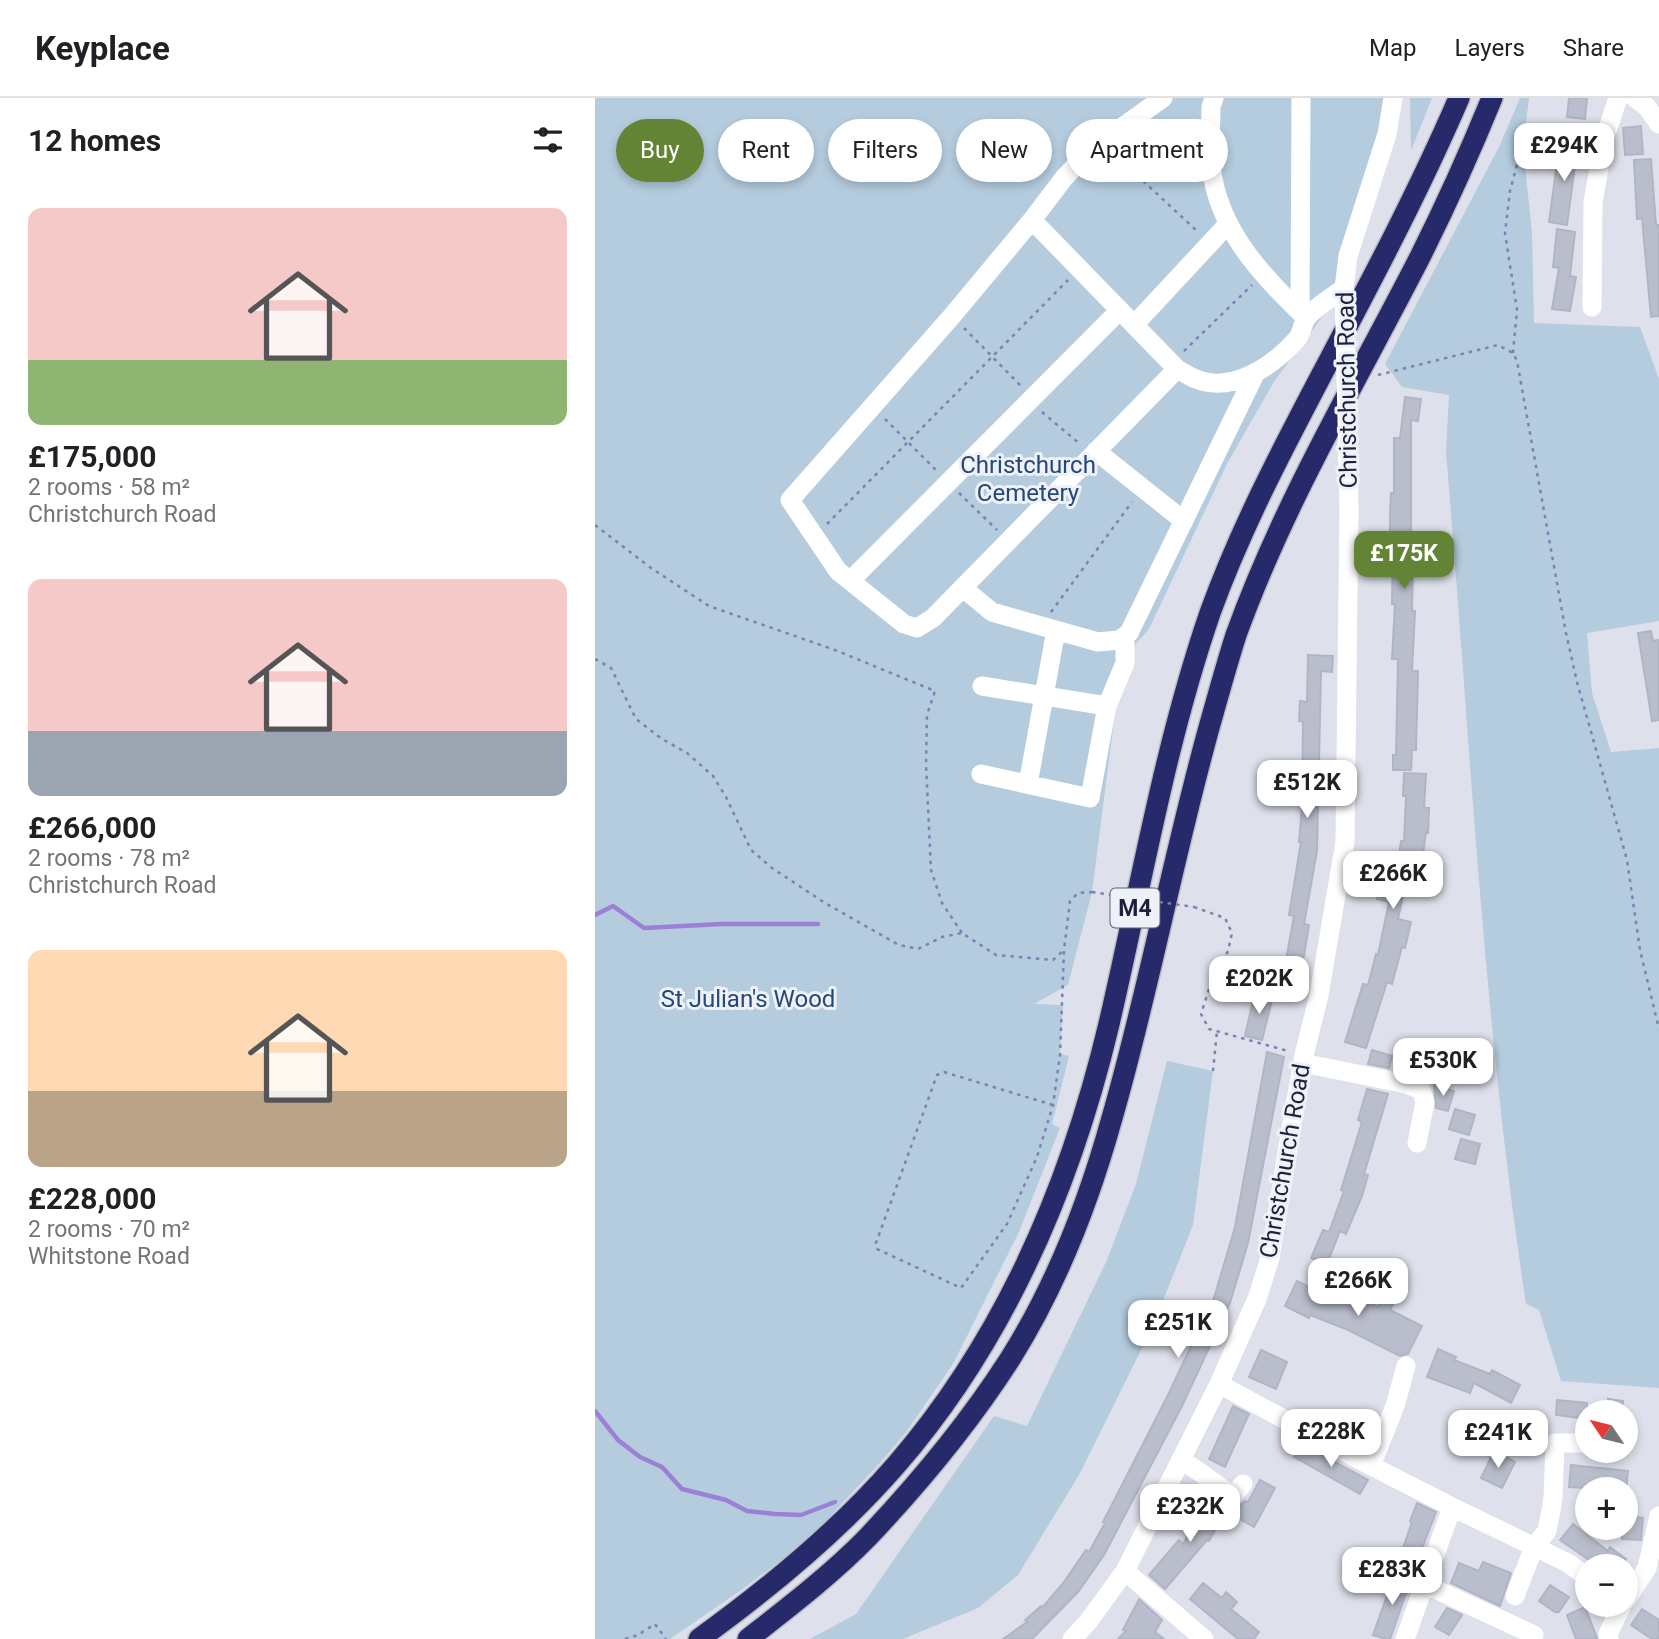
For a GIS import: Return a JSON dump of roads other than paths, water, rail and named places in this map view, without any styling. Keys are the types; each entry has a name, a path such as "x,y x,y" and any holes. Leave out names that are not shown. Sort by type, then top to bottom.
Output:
{"highway":[{"name":"M4","path":"699,1639 792,1568 848,1516 898,1463 950,1395 988,1337 1026,1266 1056,1199 1108,1028 1187,687 1211,611 1244,526 1396,235 1459,98"},
{"name":"M4","path":"748,1639 793,1605 865,1539 926,1472 1011,1357 1047,1292 1077,1224 1111,1122 1132,1045 1196,772 1234,641 1263,563 1301,482 1460,175 1492,98"}],"street":[{"path":"1163,98 1090,150 1064,178 952,316 790,500 838,571 904,624 918,628 933,618 1095,453 1174,366"},
{"path":"1214,98 1211,107 1211,167 1228,224 1248,257 1303,315"},
{"path":"1032,220 1174,366 1198,380 1214,383 1233,381 1255,374 1268,366 1299,337 1303,315 1301,98"},
{"name":"Christchurch Road","path":"1072,1639 1088,1622 1125,1571 1219,1384 1257,1299 1270,1258 1303,1059 1319,995 1345,842 1349,508 1344,288 1348,256 1387,134 1393,98"},
{"path":"1592,307 1593,202 1606,131 1618,98"},
{"path":"1635,98 1647,107 1659,124"},
{"path":"850,581 1031,399 1127,317 1228,224"},
{"path":"1303,315 1344,288"},
{"path":"963,588 992,612 1098,642 1119,640 1125,636 1129,633 1255,374"},
{"path":"1095,453 1184,521"},
{"path":"1028,784 1043,697 1049,628"},
{"path":"981,774 1090,798 1108,706 1125,663 1125,636"},
{"path":"982,686 1108,706"},
{"path":"1303,1059 1421,1090 1425,1102 1417,1143"},
{"path":"1371,1466 1395,1406 1406,1366"},
{"path":"1219,1384 1371,1466 1575,1568"},
{"path":"1515,1596 1534,1547 1547,1531 1553,1499 1555,1443 1575,1443"},
{"path":"1181,1459 1233,1496 1243,1484"},
{"path":"1405,1639 1452,1507"},
{"path":"1638,1581 1647,1567 1659,1516"},
{"path":"1125,1571 1204,1639"},
{"path":"1424,1584 1534,1635"},
{"path":"1609,1639 1608,1634 1616,1617"}],"waterway":[{"path":"595,915 613,906 644,928 722,924 818,924"},
{"path":"595,1411 618,1440 640,1457 662,1467 682,1489 726,1500 747,1511 775,1514 801,1515 835,1502"}],"park label":[{"name":"Christchurch Cemetery","path":"1028,479"},
{"name":"St Julian's Wood","path":"748,999"}]}
